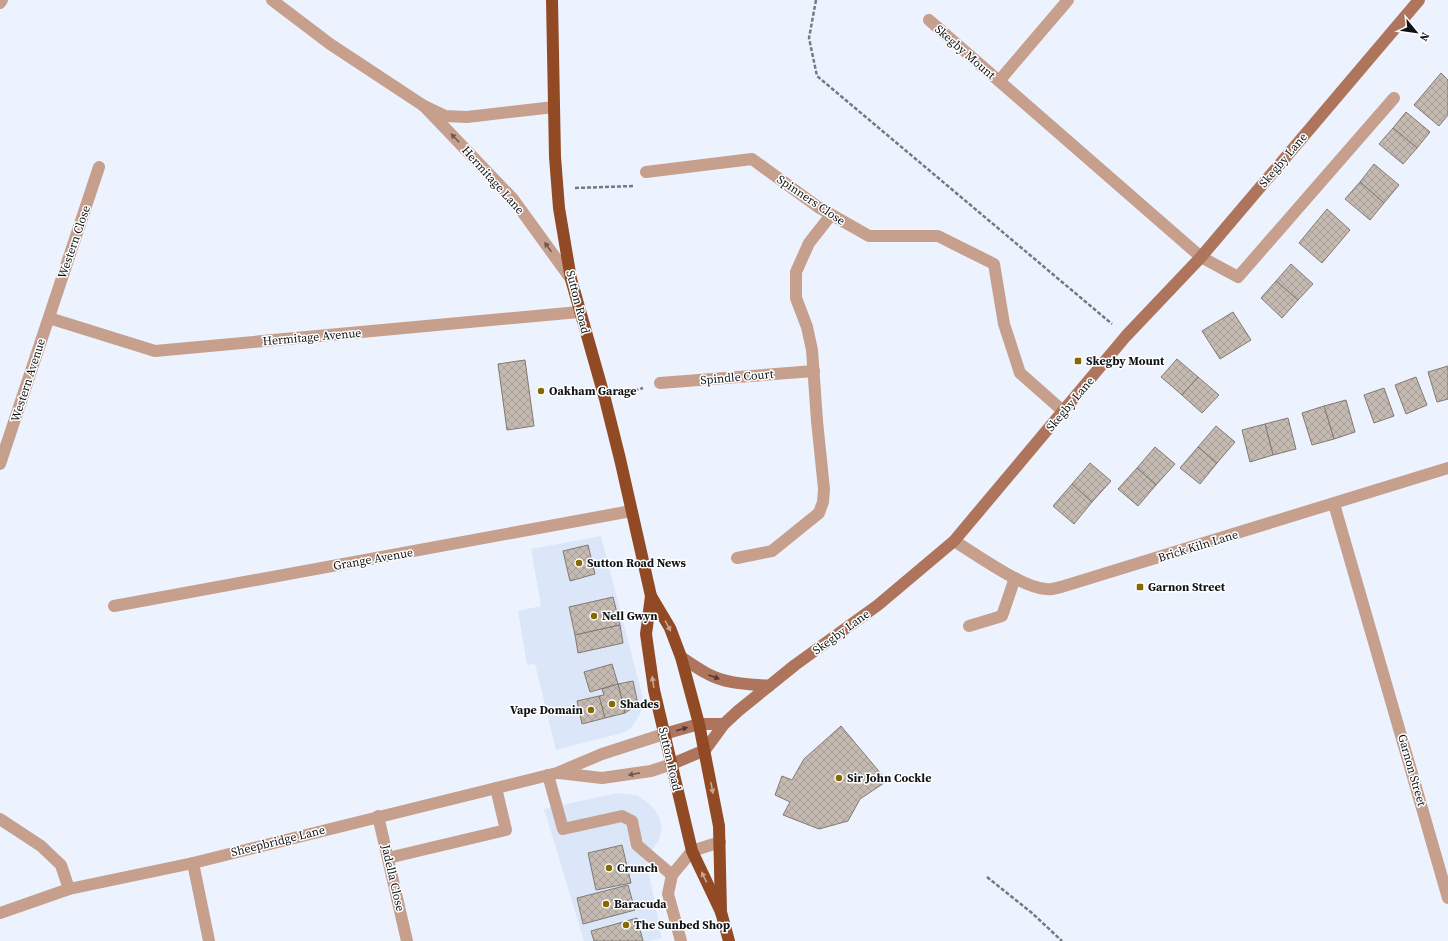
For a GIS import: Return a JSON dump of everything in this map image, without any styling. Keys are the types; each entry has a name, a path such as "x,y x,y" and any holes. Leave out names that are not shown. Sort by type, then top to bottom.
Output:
{"highway":[{"name":"Sutton Road","path":"552,0 555,157 559,208 571,279 579,312 605,399 651,596 670,628 681,657 699,724 720,826 721,912"},
{"name":"Sutton Road","path":"651,596 646,634 654,690 692,851 721,912 729,941"}],"main road":[{"name":"Skegby Lane","path":"705,750 724,724 795,665 878,605 954,541 1126,336 1201,257 1419,0"},
{"path":"681,657 708,675 720,679 770,686"},
{"path":"664,734 699,724 724,724"},
{"path":"672,764 705,750"}],"street":[{"name":"Hermitage Lane","path":"272,0 330,44 424,106 445,116 467,117 554,107"},
{"path":"999,81 1068,0"},
{"name":"Skegby Mount","path":"929,20 1201,257 1238,277 1394,98"},
{"name":"Hermitage Lane","path":"424,106 513,199 571,279"},
{"name":"Spinners Close","path":"646,172 752,159 830,215 869,236 938,236 994,264 1004,324 1020,373 1063,411"},
{"name":"Western Close","path":"48,318 99,167"},
{"path":"737,558 772,551 819,513 823,502 824,489 812,350 807,327 796,298 796,272 809,243 830,215"},
{"name":"Hermitage Avenue","path":"48,318 155,351 579,312"},
{"name":"Western Avenue","path":"0,464 48,318"},
{"name":"Spindle Court","path":"660,383 814,370"},
{"name":"Brick Kiln Lane","path":"954,541 1015,578 1030,585 1046,589 1061,587 1448,468"},
{"name":"Garnon Street","path":"1334,504 1448,898"},
{"name":"Grange Avenue","path":"114,606 631,511"},
{"path":"969,626 1002,616 1015,578"},
{"name":"Sheepbridge Lane","path":"0,912 69,889 193,863 552,774 602,754 664,734"},
{"name":"Sheepbridge Lane","path":"552,774 602,778 650,771 672,764"},
{"path":"552,774 563,829 622,816 632,821 637,845 672,875"},
{"path":"388,858 506,830 496,788"},
{"name":"Jadella Close","path":"378,816 407,941"},
{"path":"0,819 41,846 61,865 69,889"},
{"path":"681,941 668,894 672,875 692,851 720,842"},
{"path":"193,863 209,941"}],"path":[{"path":"816,0 809,38 817,76 1126,336"},
{"path":"558,189 636,186 646,172"},
{"path":"605,399 660,383"},
{"path":"987,877 1032,912 1062,941"}],"shaded area":[{"path":"601,536 644,702 639,716 631,728 625,732 556,750 535,664 527,665 518,611 541,606 531,549"},
{"path":"617,793 637,795 655,810 660,819 662,828 659,840 646,859 662,938 650,941 584,941 544,809"}],"building":[{"path":"1441,73 1448,80 1448,115 1439,126 1414,105"},
{"path":"1406,112 1430,132 1417,148 1393,128"},
{"path":"1393,128 1417,148 1403,164 1379,144"},
{"path":"1374,164 1399,185 1384,203 1360,182"},
{"path":"1360,182 1384,203 1370,220 1345,199"},
{"path":"1327,209 1350,230 1322,263 1299,243"},
{"path":"1291,264 1313,284 1298,300 1276,281"},
{"path":"1276,281 1298,300 1282,318 1261,298"},
{"path":"1233,312 1251,340 1220,359 1202,331"},
{"path":"1177,359 1198,377 1182,395 1161,377"},
{"path":"525,360 534,426 507,430 498,364"},
{"path":"1448,366 1448,399 1437,402 1428,372"},
{"path":"1198,377 1219,395 1202,413 1182,395"},
{"path":"1416,377 1427,405 1406,414 1395,385"},
{"path":"1384,388 1394,416 1374,423 1364,395"},
{"path":"1346,400 1355,432 1334,439 1324,406"},
{"path":"1324,406 1334,439 1312,445 1302,413"},
{"path":"1288,418 1296,449 1273,455 1265,424"},
{"path":"1265,424 1273,455 1250,462 1242,430"},
{"path":"1216,426 1235,442 1217,463 1198,447"},
{"path":"1155,447 1175,464 1156,485 1137,468"},
{"path":"1198,447 1217,463 1200,484 1180,468"},
{"path":"1090,463 1111,481 1092,502 1072,484"},
{"path":"1137,468 1156,485 1138,506 1118,489"},
{"path":"1072,484 1092,502 1074,524 1053,506"},
{"name":"Sutton Road News","path":"588,545 595,574 570,581 563,551"},
{"name":"Nell Gwyn","path":"613,597 620,625 575,635 569,607"},
{"path":"620,625 623,643 578,653 575,635"},
{"path":"612,664 618,684 590,692 584,672"},
{"path":"633,681 638,704 625,713 618,684"},
{"name":"Shades","path":"618,684 625,713 605,718 599,696 604,695 602,689"},
{"name":"Vape Domain","path":"599,696 605,718 582,724 577,701"},
{"name":"Sir John Cockle","path":"841,726 887,781 860,799 848,821 819,829 783,815 790,802 775,795 782,776 792,780 804,759"},
{"name":"Crunch","path":"622,845 631,883 596,890 588,853"},
{"name":"Baracuda","path":"628,885 635,910 583,924 577,898"},
{"name":"The Sunbed Shop","path":"637,918 643,941 594,941 591,931"}],"place":[{"name":"Skegby Mount","path":"1078,361"},
{"name":"Oakham Garage","path":"541,391"},
{"name":"Sutton Road News","path":"579,563"},
{"name":"Garnon Street","path":"1140,587"},
{"name":"Nell Gwyn","path":"594,616"},
{"name":"Shades","path":"612,704"},
{"name":"Vape Domain","path":"591,710"},
{"name":"Sir John Cockle","path":"839,778"},
{"name":"Crunch","path":"609,868"},
{"name":"Baracuda","path":"606,904"},
{"name":"The Sunbed Shop","path":"626,925"}]}
